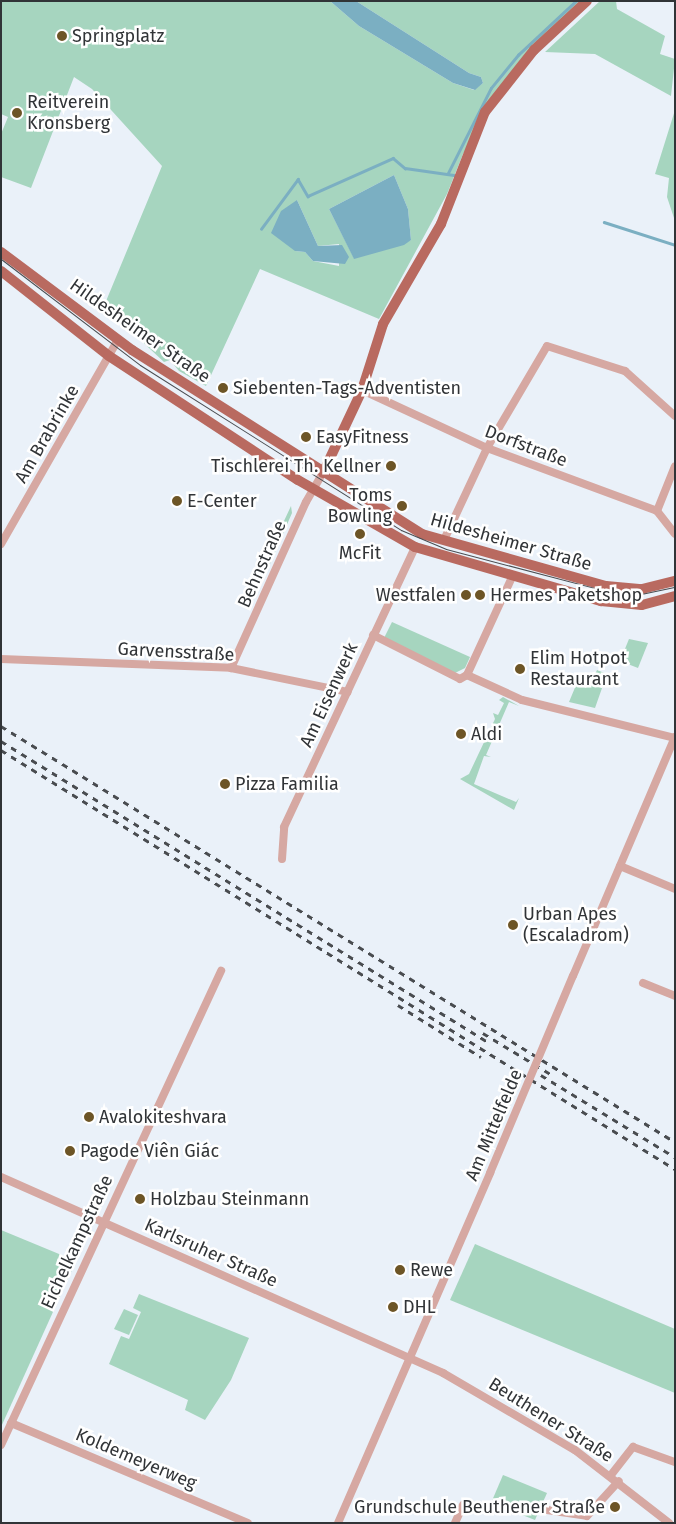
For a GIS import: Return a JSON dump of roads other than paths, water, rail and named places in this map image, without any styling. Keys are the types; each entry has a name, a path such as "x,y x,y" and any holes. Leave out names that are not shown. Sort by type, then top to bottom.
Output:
{"main road":[{"path":"324,473 362,390 380,331 441,224 486,112 534,50 588,1"},
{"name":"Hildesheimer Straße","path":"1,252 118,340 422,534 606,586 642,589 675,581"},
{"name":"Hildesheimer Straße","path":"1,271 109,356 313,490 415,547 629,605 675,596"}],"street":[{"name":"Am Brabrinke","path":"1,544 118,340"},
{"path":"444,540 487,448 547,346 625,371 675,416"},
{"name":"Dorfstraße","path":"362,390 487,448 657,511"},
{"path":"675,466 657,511 675,534"},
{"name":"Behnstraße","path":"230,668 313,490 324,473"},
{"name":"Am Eisenwerk","path":"282,859 284,827 415,547"},
{"path":"374,635 460,679 468,675 513,575"},
{"name":"Garvensstraße","path":"1,659 230,668 348,692"},
{"path":"468,675 522,700 675,738"},
{"name":"Am Mittelfelde","path":"338,1523 409,1356 490,1174 675,738"},
{"path":"620,866 675,888"},
{"name":"Eichelkampstraße","path":"1,1445 103,1221 221,971"},
{"path":"642,983 675,996"},
{"name":"Karlsruher Straße","path":"1,1177 409,1356"},
{"name":"Beuthener Straße","path":"409,1356 527,1420 611,1475 668,1523"},
{"name":"Koldemeyerweg","path":"11,1423 248,1523"},
{"path":"611,1475 633,1446 675,1462"},
{"path":"547,1510 587,1516 619,1481"},
{"path":"455,1523 463,1505"}],"water":[{"path":"330,1 356,1 469,73 481,77 483,83 475,90 453,83 359,26"},
{"path":"394,175 408,209 411,240 404,245 354,259 329,209"},
{"path":"297,200 318,246 342,245 349,257 345,264 313,261 305,252 295,251 271,233 281,211"}],"waterway":[{"path":"448,173 491,88 518,55 576,1"},
{"path":"261,229 298,179 308,196 393,158 405,168 454,175"},
{"path":"604,222 675,245"}],"tram line":[{"path":"1,259 140,365 401,530 446,549 606,591 641,594 675,587"}],"railway":[{"path":"1,726 675,1142"},
{"path":"1,741 488,1042"},
{"path":"1,750 675,1169"},
{"path":"398,1005 481,1057"},
{"path":"483,1033 552,1075"},
{"path":"541,1075 675,1157"}],"place":[{"name":"Springplatz","path":"62,36"},
{"name":"Reitverein Kronsberg","path":"17,113"},
{"name":"Siebenten-Tags-Adventisten","path":"223,388"},
{"name":"EasyFitness","path":"306,437"},
{"name":"Tischlerei Th. Kellner","path":"391,466"},
{"name":"E-Center","path":"177,501"},
{"name":"Toms Bowling","path":"402,506"},
{"name":"McFit","path":"360,534"},
{"name":"Westfalen","path":"466,595"},
{"name":"Hermes Paketshop","path":"480,595"},
{"name":"Elim Hotpot Restaurant","path":"520,669"},
{"name":"Aldi","path":"461,734"},
{"name":"Pizza Familia","path":"225,784"},
{"name":"Urban Apes (Escaladrom)","path":"513,925"},
{"name":"Avalokiteshvara","path":"89,1117"},
{"name":"Pagode Viên Giác","path":"70,1151"},
{"name":"Holzbau Steinmann","path":"140,1199"},
{"name":"Rewe","path":"400,1270"},
{"name":"DHL","path":"393,1307"},
{"name":"Grundschule Beuthener Straße","path":"615,1507"}]}
